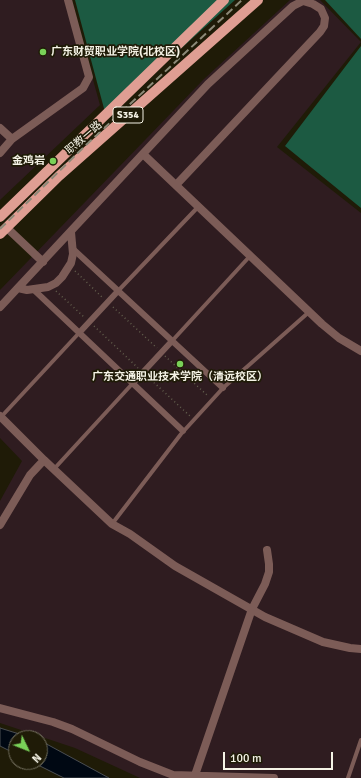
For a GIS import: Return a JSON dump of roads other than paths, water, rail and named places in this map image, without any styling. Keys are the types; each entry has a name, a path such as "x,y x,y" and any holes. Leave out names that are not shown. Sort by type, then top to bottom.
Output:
{"main road":[{"name":"职教一路","path":"0,217 224,0"},
{"name":"职教一路","path":"3,231 59,176 258,0"}],"street":[{"path":"0,153 12,139 83,88 89,77 68,0"},
{"path":"0,307 208,84 293,6 303,2 313,4 321,9 325,18 324,26 320,32 176,186"},
{"path":"0,128 12,139"},
{"path":"143,154 309,312 339,338 361,351"},
{"path":"3,231 42,262"},
{"path":"18,288 27,290 50,286 62,277 69,266 73,254 71,232"},
{"path":"73,249 223,388"},
{"path":"33,289 183,431"},
{"path":"79,333 118,291"},
{"path":"133,383 172,341"},
{"path":"0,416 112,524 130,534 175,566 265,617 323,642 361,649"},
{"path":"0,525 30,475 44,460"},
{"path":"194,777 252,609 265,584 269,572 267,550"},
{"path":"0,708 53,722 72,729 140,762 173,775 194,777 274,778"}],"lane":[{"path":"118,291 198,206"},
{"path":"172,341 250,256"},
{"path":"112,524 183,431 223,388 309,312"},
{"path":"0,416 79,333"},
{"path":"54,469 133,383"},
{"path":"348,778 361,740"}],"railway":[{"path":"0,229 86,145 242,0"}],"place":[{"name":"广东财贸职业学院(北校区)","path":"43,52"},
{"name":"金鸡岩","path":"53,161"},
{"name":"广东交通职业技术学院（清远校区）","path":"180,364"}]}
